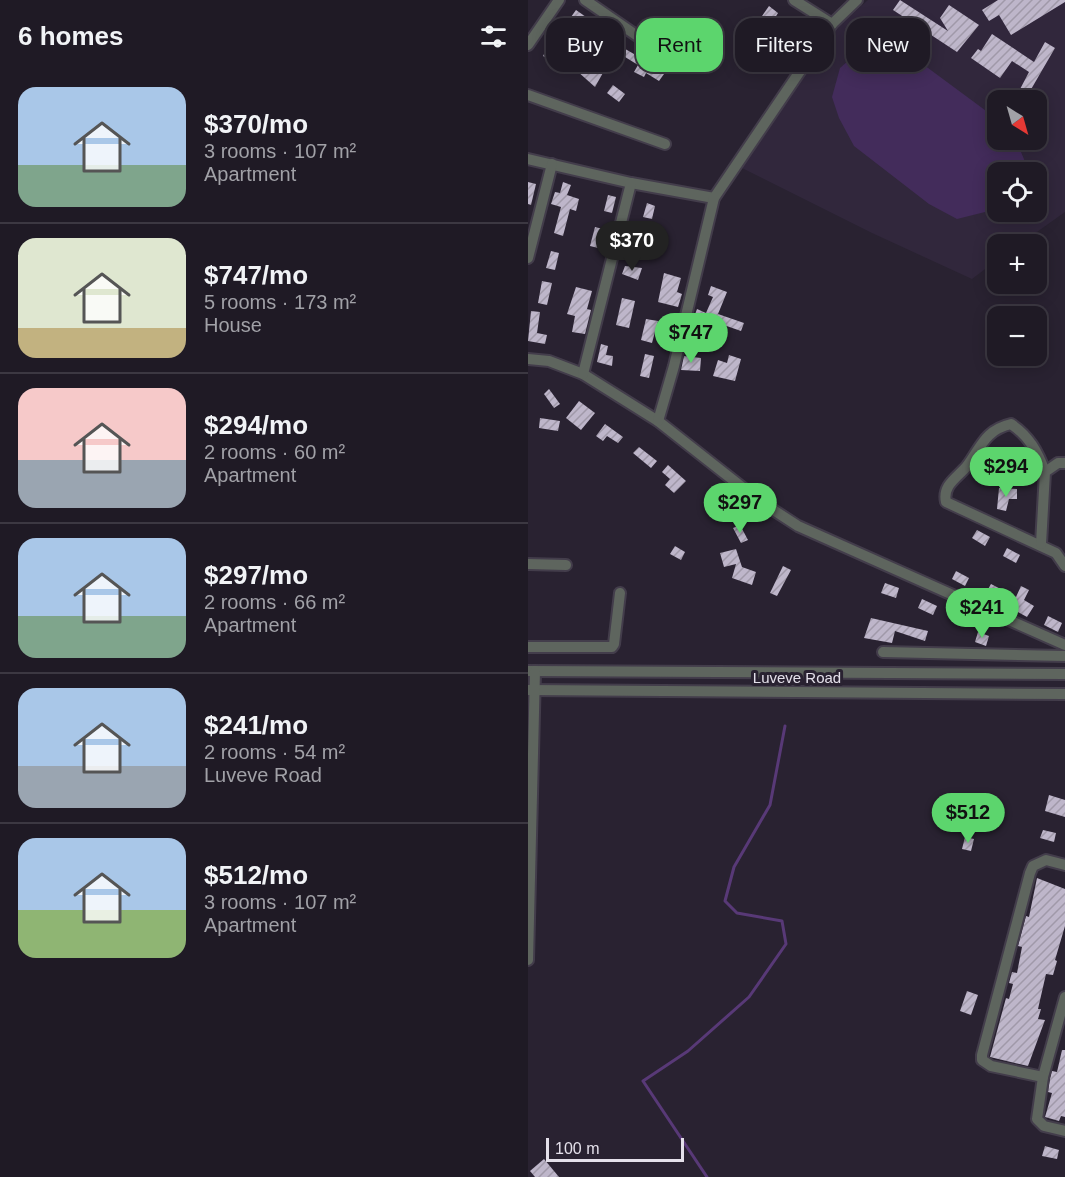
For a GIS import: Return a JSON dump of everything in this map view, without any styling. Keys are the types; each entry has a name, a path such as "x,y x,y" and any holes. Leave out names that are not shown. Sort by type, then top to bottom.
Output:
{"street":[{"path":"528,45 559,0"},
{"path":"585,0 636,35"},
{"path":"794,0 822,18"},
{"path":"834,22 857,0"},
{"path":"658,421 674,366 714,198 799,72"},
{"path":"528,95 665,144"},
{"path":"528,159 631,183 714,198"},
{"path":"528,258 552,164"},
{"path":"583,374 631,183"},
{"path":"528,359 555,363 583,374 658,421 760,502 798,525 1065,645"},
{"path":"1041,544 1045,472 1038,451 1011,424 1004,425 982,440 967,466 948,487 944,496 946,502 1041,544 1060,556 1065,566"},
{"path":"1045,472 1058,463 1065,463"},
{"path":"528,564 566,565"},
{"path":"528,646 612,647 621,593"},
{"path":"883,652 1065,656"},
{"path":"528,960 532,671"},
{"name":"Luveve Road","path":"532,671 1065,674"},
{"name":"Luveve Road","path":"531,690 1065,694"},
{"path":"1043,1077 991,1066 982,1060 982,1055 1033,866 1046,860 1065,865"},
{"path":"1065,997 1043,1077 1037,1119 1044,1126 1065,1131"}],"shaded area":[{"path":"868,0 1065,0 1065,212 1034,234 987,234 987,268 972,279 872,233 740,167 807,72 834,72 834,33 846,20 846,72 930,72 930,18 848,18"},
{"path":"846,63 846,72 930,72 930,69 987,112 987,150 1020,150 1025,162 987,162 987,212 957,219 929,204 854,146 839,118 832,97 840,68"}],"building":[{"path":"900,0 928,18 905,18 893,10"},
{"path":"998,0 1065,0 1065,2 1011,35 999,15 989,21 982,10"},
{"path":"949,5 979,25 957,52 930,34 930,19 948,31 940,18"},
{"path":"769,6 778,13 775,18 761,18"},
{"path":"576,10 588,18 572,18"},
{"path":"992,34 1034,62 1045,42 1055,48 1031,90 1020,90 1029,72 1012,61 1000,78 971,58 978,49 981,51"},
{"path":"624,48 636,55 636,64 624,56"},
{"path":"636,68 636,72 665,72 659,81 646,73 644,77 634,72"},
{"path":"578,72 603,72 595,87"},
{"path":"613,85 625,94 619,102 607,93"},
{"path":"528,182 536,184 531,205 528,204"},
{"path":"563,182 571,185 567,195 579,199 576,211 570,209 563,236 554,233 561,207 551,204 555,192 560,193"},
{"path":"608,195 616,197 612,213 604,211"},
{"path":"647,203 655,206 652,219 643,217"},
{"path":"595,227 603,229 598,248 590,246"},
{"path":"640,236 648,238 643,255 629,251 631,243 638,244"},
{"path":"551,251 559,253 555,270 546,268"},
{"path":"625,266 642,268 638,280 622,274"},
{"path":"664,273 681,278 677,292 682,294 678,307 658,302"},
{"path":"542,281 552,283 547,305 538,303"},
{"path":"711,286 727,292 718,314 744,323 741,331 715,322 710,334 700,330 702,324 693,320 697,309 706,313 713,297 708,295"},
{"path":"576,287 592,291 587,309 591,310 585,334 572,332 575,316 567,314"},
{"path":"622,298 635,301 629,328 616,325"},
{"path":"531,311 540,312 537,333 547,335 545,344 528,341"},
{"path":"646,319 658,321 652,343 641,340"},
{"path":"601,344 608,346 606,355 613,356 612,366 597,362"},
{"path":"645,354 654,356 649,378 640,376"},
{"path":"729,355 741,359 735,381 713,376 718,360 727,363"},
{"path":"684,356 701,358 700,371 681,370"},
{"path":"549,389 560,404 554,408 544,394"},
{"path":"579,401 595,413 581,430 566,418"},
{"path":"540,418 560,421 558,431 539,428"},
{"path":"605,424 623,437 618,443 607,436 603,441 596,436"},
{"path":"639,447 657,461 651,468 633,453"},
{"path":"1014,453 1021,467 1011,472 1004,458"},
{"path":"668,465 686,481 674,493 665,485 670,479 662,472"},
{"path":"999,488 1017,489 1017,499 1009,499 1006,511 997,509"},
{"path":"740,525 748,540 741,543 733,528"},
{"path":"977,530 990,537 985,546 972,538"},
{"path":"675,546 685,552 681,560 670,554"},
{"path":"1007,548 1020,555 1016,563 1003,556"},
{"path":"736,549 742,567 756,572 752,585 732,578 736,564 724,567 720,553"},
{"path":"783,566 791,570 777,596 770,593"},
{"path":"956,571 969,578 965,586 952,579"},
{"path":"885,583 899,588 896,598 881,593"},
{"path":"991,584 1016,597 1021,586 1029,590 1024,600 1034,606 1027,617 1001,603 999,607 992,604 996,596 987,591"},
{"path":"922,599 937,606 933,615 918,608"},
{"path":"1048,616 1062,623 1058,632 1044,625"},
{"path":"871,618 928,631 925,641 895,631 892,643 864,638"},
{"path":"978,632 989,636 986,646 975,642"},
{"path":"1049,795 1065,800 1065,817 1045,811"},
{"path":"1043,830 1056,833 1054,842 1040,838"},
{"path":"965,837 974,839 971,851 962,849"},
{"path":"1037,878 1065,889 1065,926 1053,975 1046,974 1038,1009 1041,1009 1038,1019 1045,1020 1028,1066 990,1057 1006,998 1009,999 1013,984 1009,983 1012,972 1017,973 1022,947 1018,946 1026,916 1029,917"},
{"path":"967,991 978,995 971,1015 960,1011"},
{"path":"1062,1050 1065,1050 1065,1117 1061,1116 1059,1121 1045,1117 1052,1093 1048,1092 1052,1071 1057,1072"},
{"path":"1045,1146 1059,1150 1057,1159 1042,1156"},
{"path":"544,1159 559,1177 535,1177 530,1171"}],"waterway":[{"path":"707,1177 643,1081 688,1051 749,997 786,944 782,921 737,913 725,901 734,867 770,805 785,726"}]}
